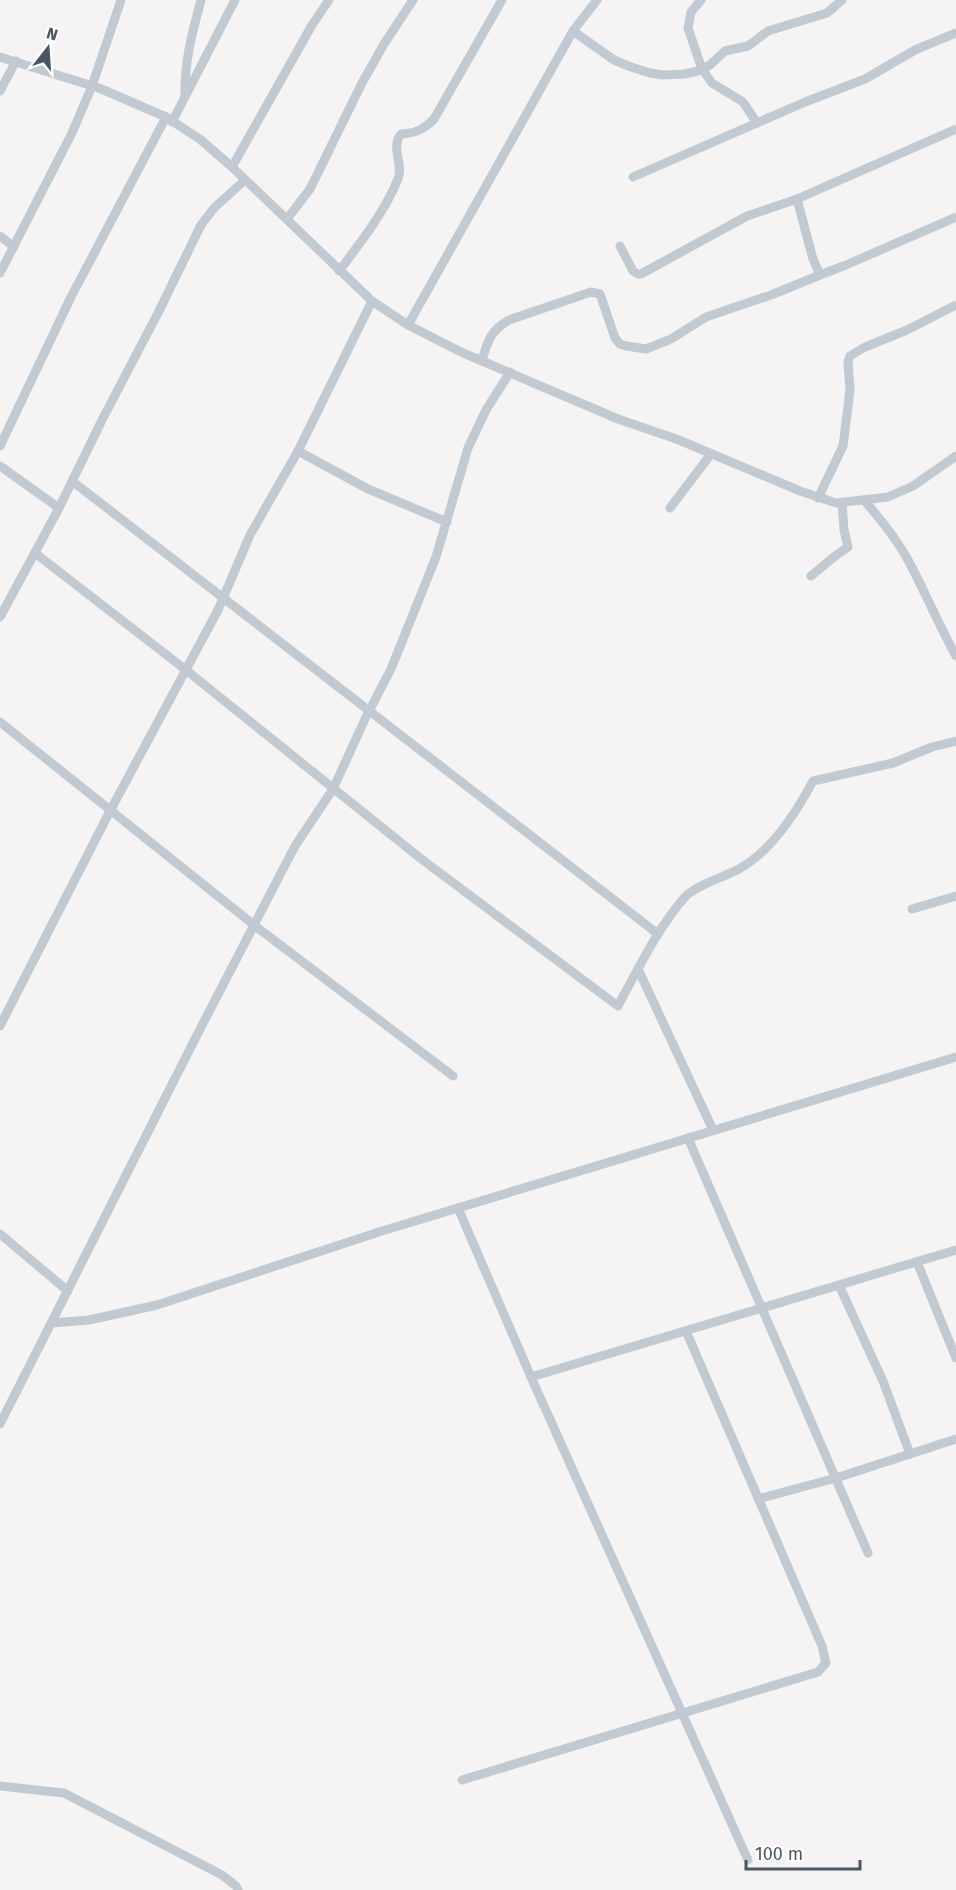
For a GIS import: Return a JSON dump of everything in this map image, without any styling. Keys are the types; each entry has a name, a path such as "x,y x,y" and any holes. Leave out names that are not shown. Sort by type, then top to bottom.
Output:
{"street":[{"path":"0,273 72,133 92,86 121,0"},
{"path":"185,97 184,76 188,50 201,0"},
{"path":"0,446 71,297 169,120 185,97 235,0"},
{"path":"232,166 312,25 329,0"},
{"path":"287,219 310,189 362,82 413,0"},
{"path":"339,271 372,228 398,177 400,164 396,149 397,140 401,134 415,133 424,129 434,119 502,0"},
{"path":"408,325 573,31 597,0"},
{"path":"700,0 691,12 688,28 702,69 712,84 743,102 757,123"},
{"path":"573,31 614,60 650,73 684,74 710,65 724,51 745,48 761,35 782,26 827,13 842,0"},
{"path":"633,177 865,79 915,50 956,33"},
{"path":"0,57 92,86 169,120 201,140 232,166 372,301 408,325 618,419 679,440 818,498 842,503 888,497 913,486 956,456"},
{"path":"0,91 16,61"},
{"path":"620,246 633,271 641,273 747,216 797,199 956,129"},
{"path":"0,617 59,508 201,225 214,208 245,180"},
{"path":"797,199 813,259 820,275"},
{"path":"482,360 490,335 499,325 591,292 600,294 615,338 620,344 645,349 671,339 706,317 771,295 956,217"},
{"path":"0,236 14,247"},
{"path":"0,1026 223,598 250,535 298,451 372,301"},
{"path":"818,498 843,446 850,390 848,362 850,356 956,305"},
{"path":"0,1424 295,846 333,789 391,669 436,557 468,448 486,410 510,372"},
{"path":"298,451 368,489 447,522"},
{"path":"670,508 711,454"},
{"path":"0,466 59,508"},
{"path":"72,481 658,934"},
{"path":"864,500 908,560 956,656"},
{"path":"811,576 848,547 842,503"},
{"path":"35,553 186,670 420,858 618,1006 658,934 686,895 758,857 775,839 813,781 893,763 932,747 956,741"},
{"path":"0,722 254,925 453,1076"},
{"path":"912,909 956,896"},
{"path":"638,969 713,1130"},
{"path":"52,1323 89,1320 157,1305 382,1231 956,1057"},
{"path":"688,1138 868,1553"},
{"path":"458,1208 531,1377 748,1860"},
{"path":"0,1234 68,1291"},
{"path":"531,1377 956,1250"},
{"path":"917,1262 956,1358"},
{"path":"839,1285 883,1382 910,1454"},
{"path":"462,1780 818,1672 826,1663 822,1646 686,1331"},
{"path":"758,1499 836,1478 956,1439"},
{"path":"0,1786 64,1793 222,1875 238,1890"}]}
